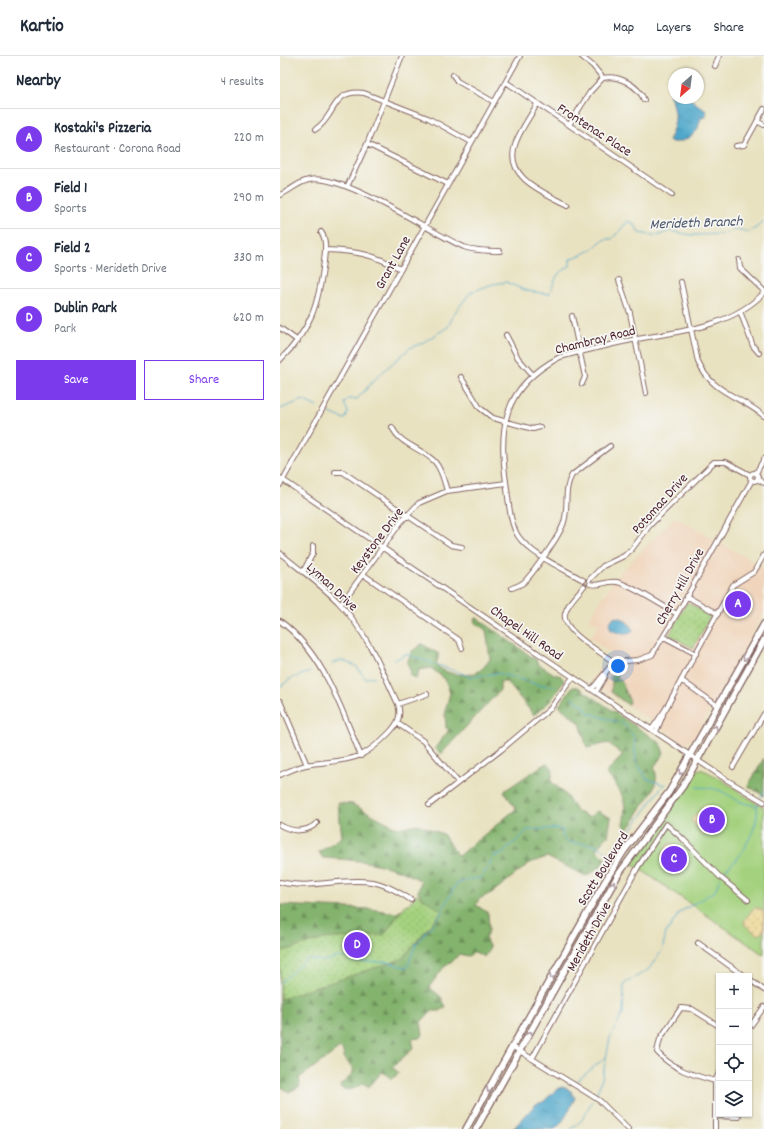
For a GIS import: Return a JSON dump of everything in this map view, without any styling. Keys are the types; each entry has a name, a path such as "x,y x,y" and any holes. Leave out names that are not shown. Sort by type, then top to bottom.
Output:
{"main road":[{"name":"Scott Boulevard","path":"466,1129 604,884 624,851 669,792 764,624"},
{"name":"Scott Boulevard","path":"476,1129 618,875 666,811 764,640"}],"street":[{"path":"347,187 367,144 402,56"},
{"name":"Grant Lane","path":"280,485 281,479 401,269 506,82 519,56"},
{"path":"581,56 593,66 602,78"},
{"path":"715,66 719,56"},
{"path":"453,75 457,81 494,102"},
{"path":"569,125 590,92 602,78 616,77 641,92 644,100"},
{"name":"Frontenac Place","path":"506,82 672,195"},
{"path":"316,129 323,125 336,102 344,95 354,92 364,93 428,118 471,142"},
{"path":"537,104 516,141 513,151 514,166 520,177 532,186 568,205"},
{"path":"736,146 744,145 764,109"},
{"path":"757,121 764,125"},
{"path":"367,144 448,184"},
{"path":"280,195 299,184 310,180 331,181 347,187 425,225 465,247 478,250 500,250"},
{"path":"280,360 298,341 311,321 319,298 325,250 324,235 320,232"},
{"path":"325,250 366,253 381,258 401,269"},
{"path":"739,260 740,268 764,292"},
{"path":"619,280 624,292 646,393"},
{"path":"681,282 698,362 703,372 711,382 764,416"},
{"name":"Chambray Road","path":"583,580 542,557 525,544 518,536 510,513 502,439 504,422 515,397 533,375 560,357 713,324 740,311 756,301 764,292"},
{"path":"740,311 753,346 759,353"},
{"path":"572,316 584,377 582,384"},
{"path":"280,328 298,341"},
{"path":"506,335 518,358 533,375"},
{"path":"461,377 486,414 504,422 533,429 540,427"},
{"path":"392,427 396,435 436,463 447,491"},
{"path":"512,588 522,583 554,542 564,522 568,481 572,475 610,446"},
{"path":"757,479 756,474 764,459"},
{"name":"Potomac Drive","path":"590,582 603,566 624,556 632,549 650,525 714,462 726,462 750,475"},
{"path":"335,472 343,472 451,545 462,547"},
{"path":"756,474 750,475 752,480 757,479 764,483"},
{"name":"Chapel Hill Road","path":"281,479 573,677 740,788 764,802"},
{"name":"Cherry Hill Drive","path":"614,662 648,657 652,655 664,637 752,480"},
{"name":"Keystone Drive","path":"341,604 364,575 406,515 419,504 447,491 506,483"},
{"path":"303,572 313,553 313,546"},
{"name":"Lyman Drive","path":"280,553 341,604 362,632 374,652 398,704"},
{"path":"654,730 733,585 754,572 763,561 764,555"},
{"path":"364,575 459,640 462,648"},
{"path":"584,586 583,580 601,585 612,581 622,584 677,614"},
{"path":"590,582 588,586 584,586 564,614 565,621 574,634 614,662 605,675 601,676 594,691"},
{"path":"686,596 718,614"},
{"path":"280,621 300,639 324,671 360,756"},
{"path":"664,637 696,654"},
{"path":"429,805 550,709 573,677"},
{"path":"681,680 718,706"},
{"path":"280,775 307,765 340,761 360,756 378,744 398,723 400,714 398,704 426,694"},
{"path":"280,701 307,765"},
{"path":"733,767 764,714"},
{"path":"398,723 423,741 458,782"},
{"path":"280,825 289,830 298,831 310,829 317,823"},
{"name":"Merideth Drive","path":"532,1059 634,874 666,824 683,838 717,874 748,900"},
{"path":"280,882 313,886 346,881 371,882 387,886 411,900"},
{"path":"698,943 740,973"},
{"path":"752,981 764,990"},
{"path":"752,1024 764,1007"},
{"path":"715,1129 715,1081 694,1075 673,1066 657,1052 660,1040 681,1008 692,1009 716,1024"},
{"path":"513,1047 595,1098 628,1129"}],"shaded area":[{"path":"675,517 764,568 764,613 694,739 686,744 591,681 610,653 590,638 599,625 589,619 616,577"}],"green space":[{"path":"687,602 711,616 693,648 669,635"},
{"path":"477,618 536,660 538,664 556,675 560,675 564,681 551,700 534,715 507,682 500,682 500,690 441,754 435,748 449,730 446,728 445,711 450,693 445,679 431,668 419,670 416,679 409,675 411,672 407,663 412,651 422,644 439,654 436,665 445,671 463,675 480,670 490,659 486,630 475,623 474,619"},
{"path":"619,667 621,670 617,677 621,680 630,702 628,705 611,692 612,681 610,678"},
{"path":"572,687 578,687 660,743 664,753 654,767 656,774 655,786 628,829 623,825 625,809 622,796 616,785 606,773 623,755 608,743 587,748 580,723 559,706"},
{"path":"764,758 764,796 748,786"},
{"path":"546,763 552,768 553,773 551,781 565,794 577,812 589,817 597,811 611,818 608,836 596,849 605,858 601,866 586,876 547,857 530,863 493,892 479,899 476,905 488,913 489,930 485,938 490,948 484,957 475,952 468,956 459,954 452,962 444,967 429,987 441,997 446,1007 440,1011 431,1011 421,1022 423,1035 419,1038 412,1039 414,1048 392,1067 399,1073 392,1079 382,1072 369,1087 363,1083 353,1089 347,1090 341,1088 340,1085 347,1080 354,1071 340,1048 299,1078 300,1086 289,1092 280,1086 280,905 370,909 397,913 404,908 424,901 418,892 421,881 410,875 386,866 361,861 323,858 319,852 342,837 338,803 352,804 398,828 417,824 443,834 458,856 516,809 504,791"},
{"path":"699,769 714,775 764,807 764,955 630,862 671,809 696,771"},
{"path":"416,894 442,911 402,959 280,999 280,952 324,939 384,935 406,904 408,905"}],"sand":[{"path":"706,804 713,809 716,821 712,830 703,835 691,821 692,818"},
{"path":"672,843 682,854 680,860 673,865 664,862 661,856 668,844"},
{"path":"754,908 759,908 764,912 764,931 758,935 745,925 744,920"}],"water":[{"path":"672,104 697,104 706,111 706,117 701,118 698,129 688,138 677,142 669,141 674,127"},
{"path":"618,617 623,619 631,626 633,631 631,633 625,634 611,630 609,623 613,618"},
{"path":"563,1087 571,1091 575,1098 564,1119 555,1129 513,1129 536,1104 543,1102 557,1089"}],"waterway":[{"name":"Merideth Branch","path":"330,413 344,419 346,418 348,412 344,403 348,399 357,399 379,375 410,348 422,343 448,327 455,312 471,292 493,284 506,282 527,291 549,294 558,274 570,266 570,259 584,254 602,241 612,239 628,221 635,225 639,233 651,235 660,235 669,231 692,235 723,234 737,229 748,232 756,228 764,221"},
{"name":"Merideth Branch","path":"280,409 303,400 317,407"},
{"path":"394,660 406,654 472,677 498,673 539,685 555,686"},
{"path":"332,664 341,660 356,666 365,678 374,677"},
{"path":"280,687 290,679 310,672"},
{"path":"572,698 583,705 588,713 622,723 634,736 636,761 647,779 662,784"},
{"path":"280,983 306,959 326,961 336,957 347,958 354,962 388,962 407,968 416,944 440,915 456,884 470,879 480,878 494,856 503,854 527,830 563,830 562,836 567,842 594,845 609,854 616,851 664,784 666,784"},
{"path":"697,787 717,790 747,804 757,806 760,800"},
{"path":"761,797 764,791"},
{"path":"721,875 740,855 750,838 755,825 757,806"},
{"path":"596,1095 602,1079 610,1038 623,1013 624,984 648,970 662,951 666,933 680,912 715,891 720,878"},
{"path":"577,1081 606,1057"},
{"path":"571,1129 582,1120 592,1101"}],"place":[{"name":"Kostaki's Pizzeria","path":"738,604"},
{"name":"Field 1","path":"712,820"},
{"name":"Field 2","path":"674,859"},
{"name":"Dublin Park","path":"357,945"}]}
